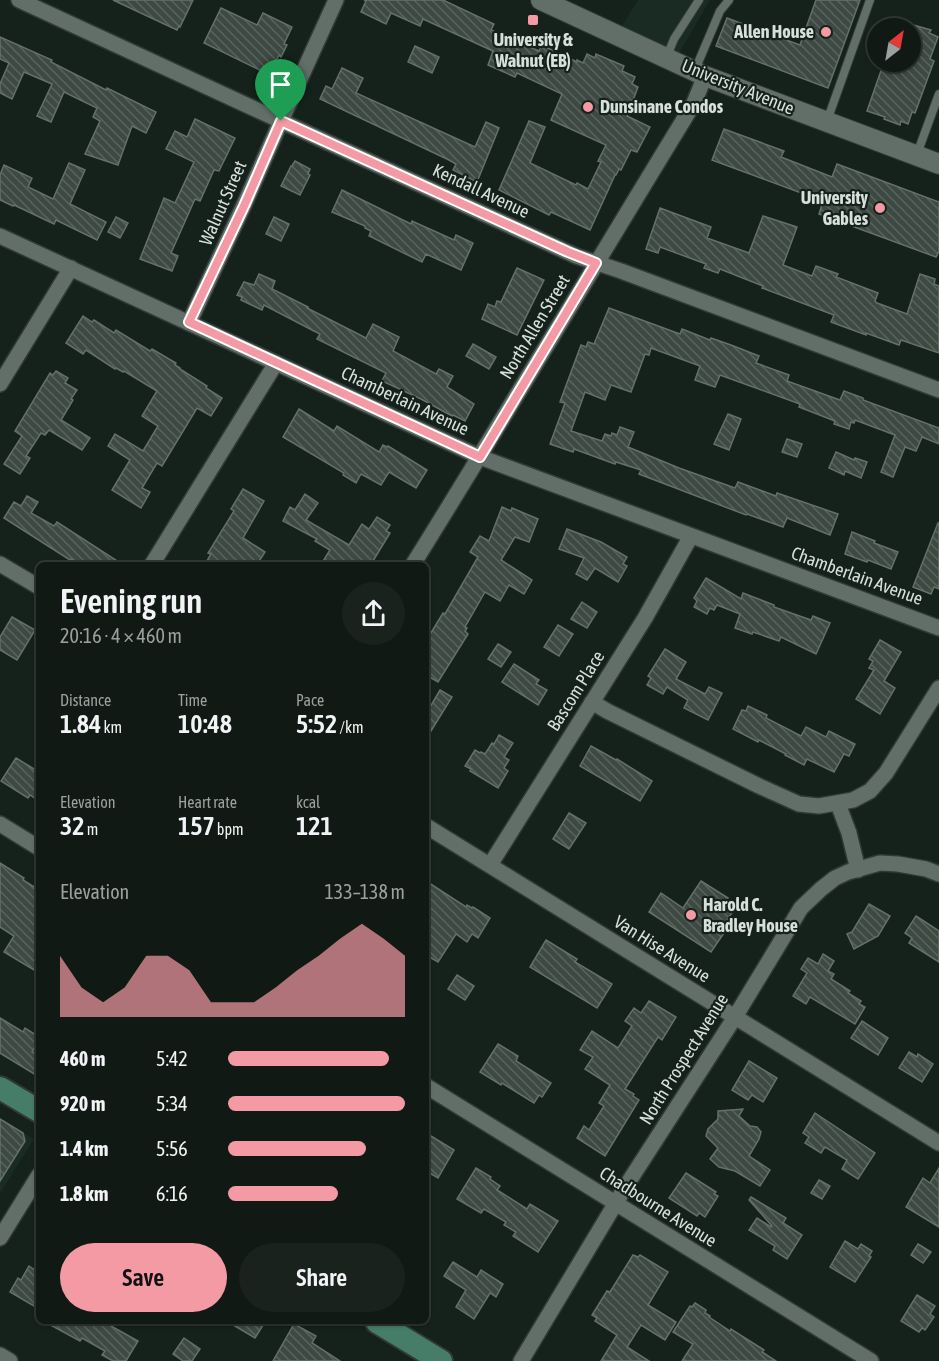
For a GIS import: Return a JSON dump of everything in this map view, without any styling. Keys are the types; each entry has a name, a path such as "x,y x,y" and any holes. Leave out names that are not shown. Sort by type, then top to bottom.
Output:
{"main road":[{"path":"0,1088 36,1109"},
{"path":"380,1324 441,1361"}],"street":[{"name":"Kendall Avenue","path":"19,0 568,252 939,390"},
{"name":"Walnut Street","path":"189,322 244,206 336,0"},
{"name":"University Avenue","path":"545,1 700,74 939,164"},
{"name":"North Allen Street","path":"414,562 694,103 700,74"},
{"name":"Chamberlain Avenue","path":"0,236 480,457 939,628"},
{"path":"0,384 71,268"},
{"path":"153,562 276,363"},
{"name":"Bascom Place","path":"490,865 645,618 691,536"},
{"path":"0,564 36,585"},
{"path":"592,702 759,786 799,804 819,806 853,800 870,791 886,773 939,688"},
{"path":"838,804 849,832 858,870"},
{"path":"0,824 36,846"},
{"name":"Van Hise Avenue","path":"429,827 939,1143"},
{"name":"North Prospect Avenue","path":"521,1361 615,1203 735,1017 801,908 835,878 880,863 926,869 939,874"},
{"name":"Chadbourne Avenue","path":"429,1088 871,1361"},
{"path":"0,1238 36,1185"},
{"path":"0,1355 10,1361"}],"lane":[{"path":"666,58 674,39 699,0"},
{"path":"700,74 720,10 729,0"},
{"path":"827,122 870,0"},
{"path":"916,156 939,94"}],"shaded area":[{"path":"638,0 710,0 674,62 616,35"},
{"path":"0,1118 34,1139 1,1192 0,1191"}],"building":[{"path":"113,0 193,0 177,30"},
{"path":"364,0 443,0 494,24 491,30 539,51 542,45 583,63 587,54 595,58 596,54 624,66 622,71 635,77 632,84 638,87 627,116 650,127 637,152 631,150 621,170 619,169 615,175 590,230 551,212 549,215 499,190 529,121 545,127 530,163 588,189 601,162 598,161 606,145 551,120 562,94 517,73 515,77 488,65 493,51 423,19 420,26 391,13 386,24 361,12 366,1"},
{"name":"Allen House","path":"816,0 860,0 828,88 716,46 727,18 800,45"},
{"path":"221,8 257,25 263,13 292,27 284,44 287,45 281,57 279,55 270,75 204,43"},
{"path":"921,27 931,30 929,33 938,37 930,59 934,61 915,113 912,112 908,124 901,121 900,125 867,111 881,72 921,72"},
{"path":"0,37 52,60 51,62 106,90 107,88 156,112 146,133 132,126 118,165 85,154 100,121 93,117 97,108 64,92 51,122 37,116 52,84 24,72 12,99 0,93 0,84 9,63 0,59"},
{"path":"415,46 439,57 432,73 408,62"},
{"path":"342,68 363,78 356,93 475,147 486,122 499,128 477,182 453,170 456,164 449,160 320,99 326,86 332,89"},
{"path":"195,119 235,138 219,171 214,170 200,201 195,199 171,253 178,256 172,271 140,259 164,198 175,203 194,162 166,149 175,131 187,137"},
{"name":"University Gables","path":"724,129 784,151 781,157 832,177 837,164 939,202 939,251 936,257 819,214 823,201 712,160"},
{"path":"295,161 310,169 308,174 310,175 300,195 281,186"},
{"path":"69,163 85,170 70,204 106,222 97,240 56,220 54,224 0,200 0,175 4,165 32,178 28,187 53,199"},
{"path":"342,190 411,224 412,221 454,240 456,235 473,243 461,270 426,254 422,262 369,236 371,231 365,226 332,212"},
{"path":"660,208 711,227 707,238 749,253 763,216 797,227 783,265 812,276 816,266 838,274 836,277 878,293 875,301 877,303 907,314 920,274 935,279 934,284 939,286 939,353 901,340 899,345 866,333 866,335 831,322 834,315 762,288 763,286 720,269 718,273 704,268 706,264 660,247 658,253 646,249"},
{"path":"116,217 128,223 120,238 108,232"},
{"path":"274,217 289,224 281,241 266,234"},
{"path":"517,268 544,280 517,335 482,319 488,304 495,307 497,301 501,302"},
{"path":"259,274 275,281 272,289 366,338 373,324 399,337 393,351 436,374 439,369 453,376 447,387 474,404 465,421 382,381 386,373 317,339 320,334 264,305 262,310 241,300 242,297 237,295 244,282 254,285"},
{"path":"609,308 680,334 682,329 759,356 756,363 789,375 787,381 840,400 844,391 939,428 939,444 922,437 916,451 905,447 893,477 881,472 895,435 855,420 854,423 851,422 849,429 834,424 835,421 799,407 800,404 720,375 715,387 695,380 700,366 651,348 649,355 645,354 631,392 611,385 605,400 585,392 571,431 602,441 605,434 617,435 620,427 634,432 628,447 679,468 735,488 738,482 838,514 830,535 787,518 783,527 746,515 639,474 641,470 550,444 565,403 560,402 581,345 586,347 588,342 594,344"},
{"path":"83,316 114,333 116,330 150,351 152,349 176,363 175,365 180,369 222,398 211,416 197,408 162,466 157,463 142,488 150,492 141,508 112,490 130,460 108,446 115,434 143,451 158,426 142,416 157,391 124,371 115,369 86,350 83,354 66,343"},
{"path":"473,344 496,357 489,369 466,356"},
{"path":"56,371 68,378 65,383 77,390 61,420 90,438 82,450 49,430 45,435 41,433 26,456 30,458 20,474 4,464 22,436 15,431 50,373 53,375"},
{"path":"299,409 334,431 337,426 379,452 383,445 388,446 427,470 416,488 389,472 381,485 361,474 356,483 343,475 344,473 283,437"},
{"path":"728,414 741,419 729,450 714,444"},
{"path":"787,439 802,444 797,457 782,452"},
{"path":"836,452 854,460 855,458 867,462 861,478 845,471 844,475 829,468"},
{"path":"243,489 264,501 243,538 265,552 259,562 206,562 211,554 208,553 234,511 231,509"},
{"path":"305,494 318,503 306,520 349,545 362,524 369,529 377,517 390,525 386,531 390,533 372,562 322,562 330,550 315,541 317,539 283,521 290,507 295,510"},
{"path":"27,496 38,502 31,513 54,526 57,522 119,562 70,560 4,518 14,502 21,506"},
{"path":"502,507 511,511 512,508 538,519 529,542 515,537 501,560 532,580 524,594 509,585 500,601 485,592 465,627 468,634 438,682 429,677 429,636 443,613 445,614 478,557 470,552 480,536 489,541"},
{"path":"938,523 939,589 934,587 931,594 913,587"},
{"path":"567,529 601,542 627,557 623,564 627,566 618,582 595,568 587,580 576,574 584,558 559,549"},
{"path":"852,532 898,552 891,569 845,554"},
{"path":"706,578 741,599 743,593 811,620 813,616 830,623 816,654 781,637 779,641 735,628 740,614 717,605 714,610 710,608 707,614 694,607 697,601 694,598"},
{"path":"582,602 597,612 587,628 571,619"},
{"path":"12,617 35,630 17,660 0,650 0,637"},
{"path":"558,625 573,634 559,656 544,647"},
{"path":"880,640 901,652 884,681 895,688 880,714 856,699 874,670 869,668 873,661 869,659"},
{"path":"498,644 511,652 501,667 488,659"},
{"path":"665,649 686,662 676,679 705,694 709,687 722,693 708,720 684,708 688,700 667,687 663,694 647,685 651,678 648,676"},
{"path":"514,664 539,680 536,684 547,690 538,705 502,682"},
{"path":"440,690 452,697 429,734 429,709"},
{"path":"748,706 801,736 806,727 826,737 829,731 855,744 849,756 844,754 834,772 807,759 804,765 759,740 758,742 733,729 742,710 746,711"},
{"path":"499,735 513,743 504,757 509,760 504,768 508,771 498,788 465,766 475,750 485,754"},
{"path":"591,746 652,781 640,801 580,766"},
{"path":"16,758 36,770 36,799 30,795 28,798 1,781"},
{"path":"569,813 586,823 569,849 553,839"},
{"path":"0,863 36,888 36,971 4,952 14,936 0,927"},
{"name":"Harold C. Bradley House","path":"701,881 728,898 723,905 733,911 720,931 724,933 711,952 649,912 661,893 683,908"},
{"path":"429,883 466,907 467,905 473,907 490,918 478,938 472,934 467,942 456,934 438,962 429,957"},
{"path":"869,904 890,916 878,936 854,949 847,934 852,932"},
{"path":"916,916 939,931 939,962 909,943 912,938 905,933"},
{"path":"546,940 577,959 575,962 612,984 597,1008 530,967"},
{"path":"823,954 834,961 828,971 834,974 831,979 850,991 848,993 861,1001 859,1004 865,1007 855,1024 810,997 806,1004 793,996 807,973 801,969 808,958 818,964"},
{"path":"457,975 474,986 465,1000 448,989"},
{"path":"649,1001 676,1017 662,1040 658,1037 625,1089 639,1100 605,1156 577,1138 584,1126 589,1130 604,1106 599,1103 610,1085 585,1069 593,1057 580,1050 592,1031 618,1048 632,1026 625,1021 634,1008 641,1013"},
{"path":"0,1018 23,1032 25,1028 36,1035 36,1045 32,1052 36,1054 36,1075 0,1053"},
{"path":"862,1021 888,1038 878,1055 851,1038"},
{"path":"498,1044 518,1056 516,1061 551,1083 542,1097 539,1095 534,1103 480,1072"},
{"path":"909,1052 917,1057 918,1054 933,1064 922,1082 899,1068"},
{"path":"749,1061 777,1078 763,1102 752,1095 748,1100 732,1090"},
{"path":"743,1109 739,1116 761,1132 749,1156 770,1170 760,1186 735,1171 719,1167 710,1159 718,1148 706,1136 708,1129 718,1119 718,1111"},
{"path":"815,1113 875,1153 858,1179 842,1169 847,1160 825,1147 821,1153 805,1143 809,1137 803,1133"},
{"path":"0,1119 23,1133 25,1141 0,1181"},
{"path":"429,1135 454,1150 438,1178 429,1173"},
{"path":"476,1168 500,1186 497,1190 527,1209 530,1204 558,1221 538,1252 513,1236 516,1232 504,1225 506,1222 484,1209 481,1213 457,1199"},
{"path":"939,1168 939,1227 906,1207 923,1178 930,1183"},
{"path":"686,1173 716,1192 714,1194 718,1196 705,1217 699,1213 697,1216 669,1198"},
{"path":"819,1180 830,1186 822,1199 811,1193"},
{"path":"751,1197 786,1218 783,1223 802,1235 787,1259 773,1250 775,1246 749,1230 757,1218 772,1226 749,1200"},
{"path":"845,1241 858,1249 861,1244 872,1251 869,1256 871,1257 855,1282 830,1267"},
{"path":"918,1244 931,1252 923,1263 911,1255"},
{"path":"633,1255 638,1257 640,1255 668,1272 648,1305 676,1322 665,1340 641,1325 627,1347 649,1361 601,1361 617,1335 595,1321 597,1318 592,1315 607,1291 610,1292"},
{"path":"453,1262 477,1277 481,1270 503,1284 496,1297 490,1293 474,1319 456,1307 466,1290 444,1276"},
{"path":"29,1266 36,1271 36,1307 10,1292 18,1278 21,1280"},
{"path":"917,1295 935,1306 930,1314 934,1317 925,1330 922,1328 919,1332 901,1321"},
{"path":"695,1303 706,1310 705,1313 709,1317 764,1350 762,1352 776,1361 682,1361 693,1344 673,1332 690,1306 692,1307"},
{"path":"49,1324 108,1324 138,1341 126,1361 113,1361 102,1355 105,1351 82,1338 80,1341"},
{"path":"231,1324 264,1324 255,1338"},
{"path":"294,1324 316,1336 312,1343 340,1361 273,1361"},
{"path":"184,1338 200,1349 192,1361 183,1361 173,1354"}],"place":[{"name":"University & Walnut (EB)","path":"533,20"},
{"name":"Allen House","path":"826,32"},
{"name":"Dunsinane Condos","path":"588,107"},
{"name":"University Gables","path":"880,208"},
{"name":"Harold C. Bradley House","path":"691,915"}],"route":[{"path":"281,121 576,256 596,263 480,457 189,322 281,121"}]}
